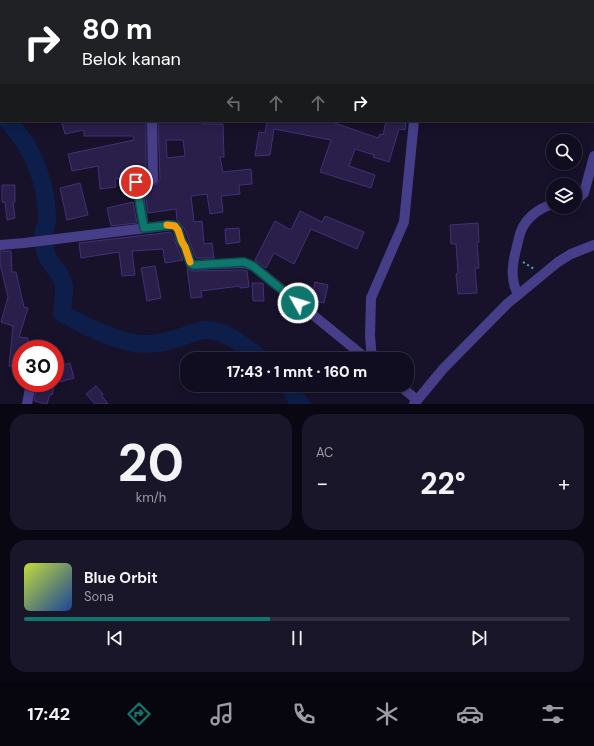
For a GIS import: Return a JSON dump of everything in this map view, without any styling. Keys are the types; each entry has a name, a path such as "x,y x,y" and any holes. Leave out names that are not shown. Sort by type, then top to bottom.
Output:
{"street":[{"path":"144,228 136,182 153,179 152,122"},
{"path":"371,352 370,336 371,298 404,222 414,122"},
{"path":"582,195 584,193 594,156"},
{"path":"518,295 514,287 512,273 514,255 520,232 526,222 537,211 546,207"},
{"path":"0,245 171,225 175,226 178,230 190,262 194,265 244,262 253,266 358,352"},
{"path":"406,392 416,402 459,352 507,304 558,262 594,245"},
{"path":"27,404 29,392"}],"path":[{"path":"514,255 536,270 541,276"}],"building":[{"path":"146,122 146,174 115,179 116,187 100,189 98,166 72,171 68,154 134,140 133,136 84,136 84,130 65,134 62,123"},
{"path":"158,122 204,122 204,124 223,124 224,157 220,157 223,172 251,169 252,184 239,185 240,194 221,196 223,212 210,214 207,194 191,196 194,222 202,221 204,244 212,243 214,258 196,258 184,228 177,220 176,209 148,213 144,187 157,184 160,179","holes":["166,140 183,140 185,156 167,158"]},
{"path":"267,122 332,122 378,138 380,134 383,135 386,122 406,122 405,130 399,129 389,162 355,149 349,166 375,175 371,188 320,172 331,140 274,129 270,155 255,156 259,132 265,133"},
{"path":"80,183 88,215 67,220 60,188"},
{"path":"2,185 15,185 15,202 13,202 15,218 7,220 5,202 2,202"},
{"path":"133,202 137,223 111,226 107,208"},
{"path":"300,211 322,222 325,216 364,232 357,249 311,229 294,264 274,253 266,268 255,260 275,221 291,230"},
{"path":"478,223 479,242 477,242 479,268 475,268 477,293 458,294 456,244 451,244 450,225"},
{"path":"239,228 240,242 226,244 225,229"},
{"path":"171,232 183,260 165,263 163,249 132,251 135,275 122,276 119,252 81,258 79,243"},
{"path":"0,251 11,251 12,272 16,272 24,307 28,308 19,337 28,338 28,340 12,340 12,366 9,366 13,326 1,322 8,297 0,264"},
{"path":"155,266 161,298 147,301 141,268"},
{"path":"187,269 194,271 247,271 249,287 240,288 240,286 201,291 202,297 191,298"},
{"path":"315,282 328,285 324,303 311,301"},
{"path":"252,283 263,283 264,301 253,301"},
{"path":"70,363 74,378 64,381 64,365"},
{"path":"96,386 103,394 102,396 108,404 95,404 86,394"},
{"path":"36,392 53,392 52,395 50,394 47,404 34,401"}],"waterway":[{"path":"9,122 17,131 32,155 42,181 47,208 47,223 43,238 45,252 63,281 64,289 62,313 103,333 126,341 154,344 208,330 216,331 232,338 252,352"},
{"path":"292,392 297,401 301,404"}],"slow traffic":[{"path":"167,225 175,226 178,230 190,262"}],"route":[{"path":"136,182 144,228 171,225 175,226 178,230 191,264 248,263 298,303"}]}
